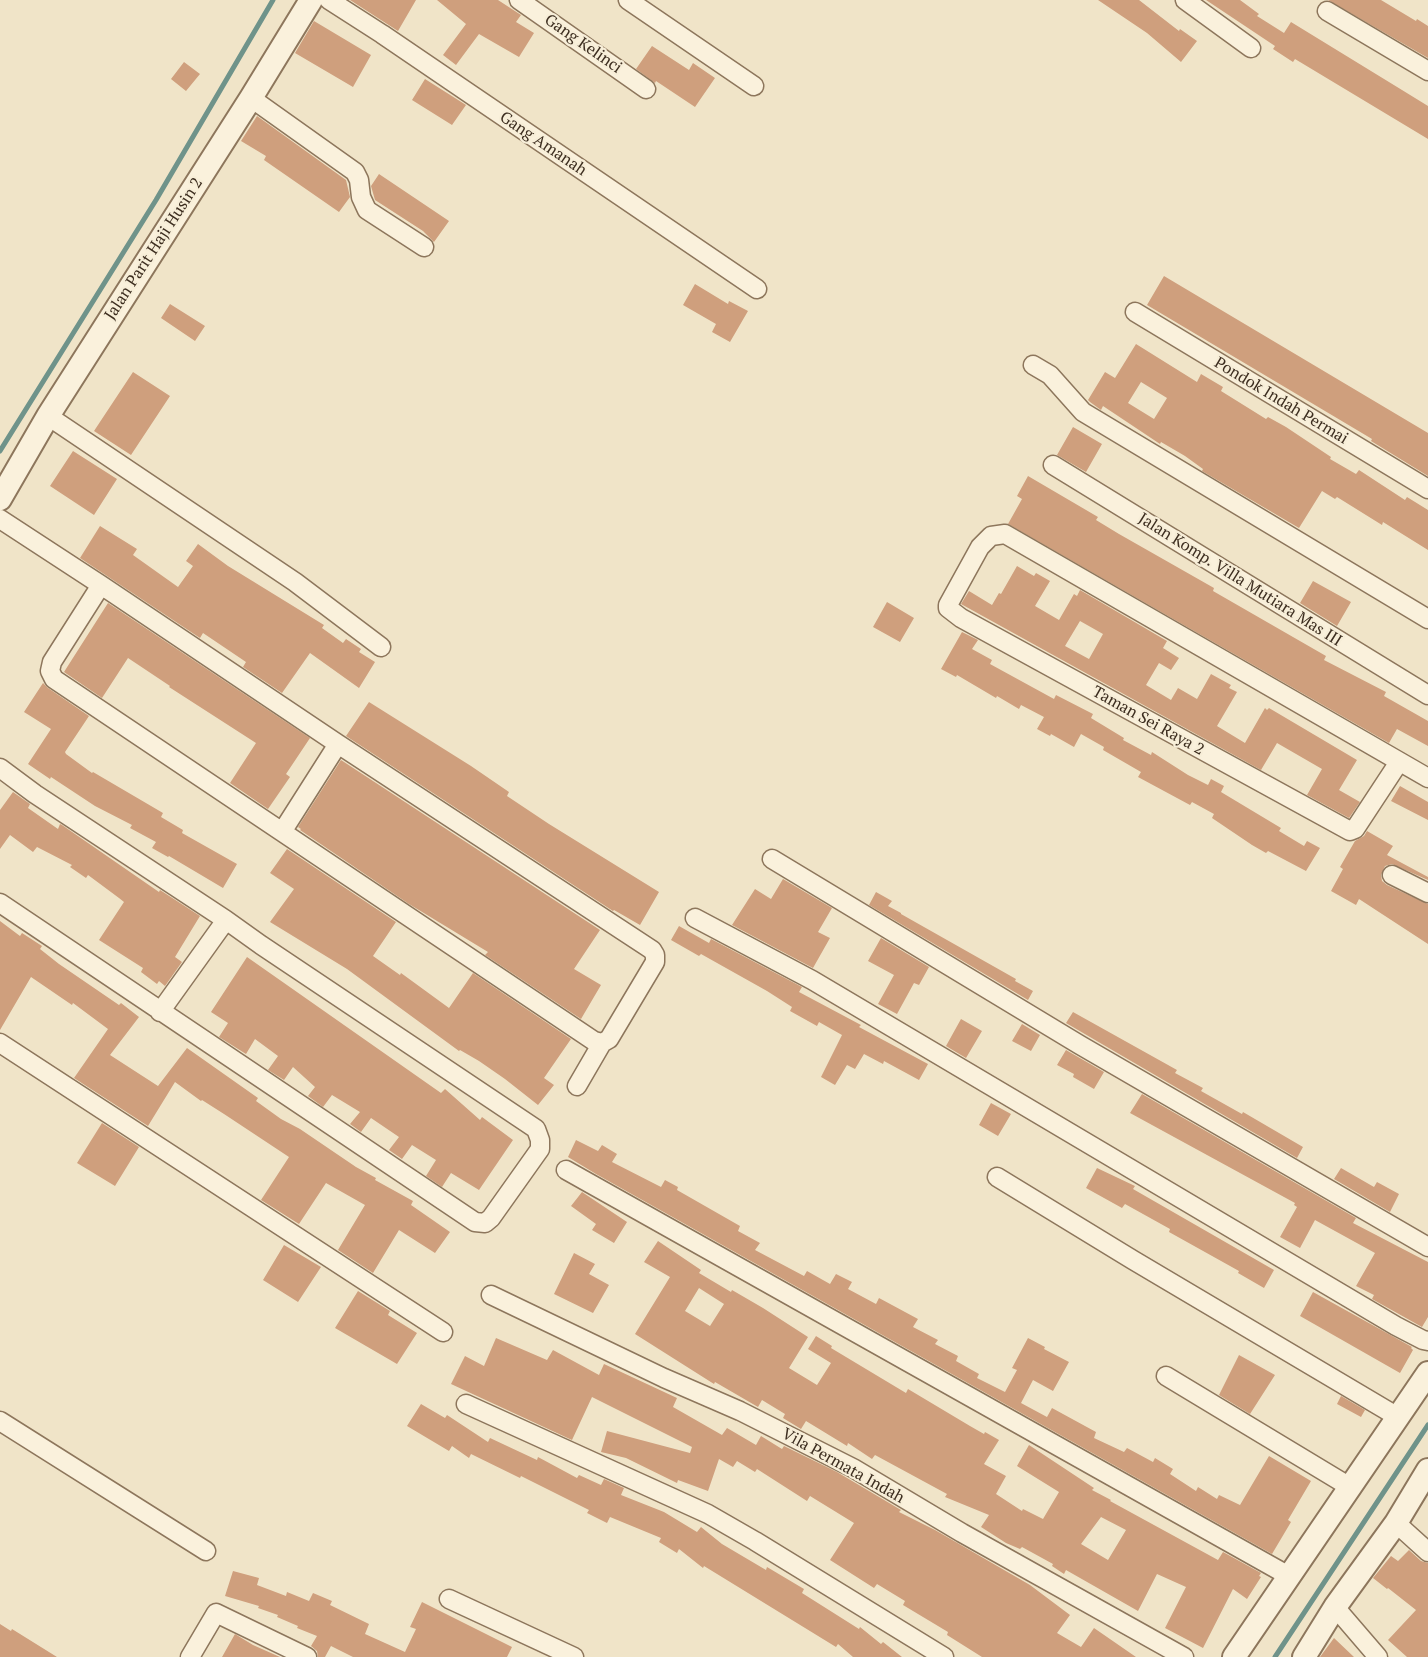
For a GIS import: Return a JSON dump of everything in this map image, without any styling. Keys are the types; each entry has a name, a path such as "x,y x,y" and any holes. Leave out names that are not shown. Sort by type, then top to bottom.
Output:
{"street":[{"name":"Jalan Parit Haji Husin 2","path":"0,499 48,416 311,0"},
{"name":"Gang Amanah","path":"329,0 757,289"},
{"name":"Gang Kelinci","path":"519,0 646,89"},
{"path":"628,0 754,86"},
{"path":"1185,0 1251,48"},
{"path":"1327,11 1428,71"},
{"path":"251,98 355,172 360,180 361,197 367,210 424,247"},
{"name":"Pondok Indah Permai","path":"1135,312 1428,489"},
{"path":"1033,365 1050,375 1083,412 1428,619"},
{"path":"48,416 295,582 381,647"},
{"name":"Jalan Komp. Villa Mutiara Mas III","path":"1053,465 1428,695"},
{"path":"0,519 652,950 656,955 655,962 609,1039 602,1043 577,1086"},
{"name":"Taman Sei Raya 2","path":"1400,762 1355,829 1350,831 960,618 948,608 948,605 980,547 998,535 1400,762 1428,778"},
{"path":"101,585 52,662 50,671 54,679 594,1041 602,1043"},
{"path":"282,832 338,744"},
{"path":"0,768 35,794 536,1129 540,1149 491,1218 485,1223 475,1222 0,903"},
{"path":"772,859 1080,1046 1428,1247"},
{"path":"1392,875 1428,893"},
{"path":"695,918 812,980 1396,1326 1428,1341"},
{"path":"160,1012 226,920"},
{"path":"0,1043 443,1332"},
{"path":"566,1170 1288,1576"},
{"path":"997,1177 1398,1417"},
{"name":"Vila Permata Indah","path":"491,1295 664,1378 740,1411 853,1468 962,1533 1184,1657"},
{"path":"1234,1657 1428,1373"},
{"path":"1166,1376 1350,1487"},
{"path":"466,1404 708,1514 944,1657"},
{"path":"0,1421 206,1551"},
{"path":"1304,1657 1335,1607 1396,1523 1428,1470"},
{"path":"1396,1523 1428,1552"},
{"path":"449,1599 574,1657"},
{"path":"1335,1607 1378,1657"},
{"path":"190,1657 216,1613 307,1657"}],"building":[{"path":"350,0 416,0 398,31"},
{"path":"437,0 498,0 521,15 516,22 534,33 519,57 479,34 456,65 443,55 466,24"},
{"path":"1098,0 1139,0 1179,31 1180,29 1197,41 1181,62 1147,33"},
{"path":"1206,0 1240,0 1259,14 1257,16 1284,33 1291,22 1428,106 1428,139 1295,59 1293,62 1273,49 1275,46"},
{"path":"1328,0 1381,0 1416,21 1417,19 1428,26 1428,58"},
{"path":"314,21 371,55 353,87 295,53"},
{"path":"652,46 689,70 693,63 715,78 695,107 636,69"},
{"path":"184,62 200,74 186,91 171,79"},
{"path":"425,79 466,105 452,125 412,100"},
{"path":"257,116 346,180 350,197 339,212 264,160 266,156 241,141"},
{"path":"379,174 449,221 434,242 423,231 375,200 371,186"},
{"path":"1164,276 1428,433 1428,476 1371,441 1372,439 1147,305"},
{"path":"695,284 728,304 729,301 748,311 730,342 712,332 716,324 683,305"},
{"path":"170,304 205,326 195,341 161,318"},
{"path":"1136,344 1197,382 1201,374 1223,387 1221,391 1266,419 1268,417 1286,427 1331,457 1330,459 1356,474 1359,470 1405,500 1407,497 1428,510 1428,550 1383,522 1382,525 1337,497 1335,499 1322,491 1299,528 1202,471 1203,469 1185,456 1161,442 1160,444 1103,406 1101,410 1088,400 1105,372 1115,378","holes":["1141,382 1167,398 1154,419 1128,403"]},
{"path":"133,372 170,396 131,455 94,431"},
{"path":"1073,427 1102,444 1086,472 1057,455"},
{"path":"73,451 117,479 94,515 50,486"},
{"path":"1028,476 1098,517 1096,520 1119,534 1214,588 1213,591 1326,656 1324,660 1386,692 1384,696 1428,721 1428,746 1397,729 1389,743 1008,524 1022,499 1017,496"},
{"path":"100,526 137,549 133,555 178,587 193,566 186,561 198,544 228,566 324,625 322,628 343,643 346,639 361,649 359,652 375,662 359,688 310,653 282,693 243,667 246,662 203,633 200,638 80,558"},
{"path":"1017,566 1034,576 1036,573 1050,581 1035,606 1059,620 1074,594 1077,596 1080,590 1167,641 1163,648 1179,658 1171,670 1159,663 1146,685 1171,700 1178,688 1197,699 1211,674 1231,685 1229,688 1237,692 1217,726 1245,743 1265,708 1267,710 1269,708 1357,760 1339,790 1360,802 1349,818 1307,795 1322,769 1277,743 1261,770 961,604 969,591 992,605 999,593 1001,594","holes":["1080,621 1103,634 1089,659 1065,646"]},
{"path":"1313,581 1351,602 1337,626 1300,603"},
{"path":"887,602 914,618 900,642 873,627"},
{"path":"108,603 310,738 286,774 290,777 268,809 230,783 256,743 128,658 102,698 64,672"},
{"path":"962,632 978,640 972,649 992,660 990,664 1054,699 1056,695 1093,714 1091,718 1124,738 1123,740 1151,755 1152,752 1188,775 1208,785 1211,779 1224,786 1221,792 1281,828 1279,831 1304,846 1307,841 1320,848 1306,871 1252,845 1212,818 1214,814 1192,802 1190,805 1138,777 1141,772 1081,734 1074,747 1051,734 1050,736 1037,729 1044,717 1021,705 1019,709 957,675 956,677 941,669"},
{"path":"43,683 89,716 65,752 66,754 92,773 163,813 161,817 183,830 182,833 237,864 223,888 152,848 156,842 130,828 132,825 95,806 28,764 51,729 24,712"},
{"path":"369,702 471,766 509,792 507,796 549,824 659,892 640,925 613,911 346,736"},
{"path":"341,760 600,930 574,969 601,985 581,1019 485,955 488,952 409,904 300,830 298,827"},
{"path":"1400,786 1428,802 1428,820 1391,801"},
{"path":"13,792 30,804 28,808 58,829 60,824 62,825 159,892 160,890 200,916 175,957 182,962 165,986 159,981 157,984 141,972 143,968 99,940 124,902 88,875 86,878 70,867 72,865 37,847 33,852 10,835 0,849 0,810"},
{"path":"1367,831 1393,846 1387,855 1428,877 1428,880 1392,864 1385,866 1381,875 1382,881 1387,885 1428,904 1428,944 1359,899 1356,905 1331,891 1343,869 1340,867 1355,841 1364,836"},
{"path":"287,849 396,922 373,956 449,1008 473,973 571,1039 544,1078 554,1085 538,1105 505,1079 479,1061 459,1051 347,969 270,922 294,889 270,873"},
{"path":"783,879 832,908 818,932 830,938 813,968 732,925 755,889 771,899"},
{"path":"876,892 892,901 888,906 1033,991 1028,1000 869,905"},
{"path":"0,921 20,936 22,933 42,946 40,949 59,964 139,1017 110,1055 158,1086 187,1048 258,1098 256,1101 281,1119 376,1178 375,1180 413,1201 411,1205 450,1232 435,1253 399,1230 373,1273 338,1250 365,1205 326,1183 299,1224 261,1200 289,1157 175,1082 148,1126 74,1078 108,1029 73,1003 72,1005 31,977 0,1030"},
{"path":"679,926 709,943 711,939 802,987 799,992 928,1064 919,1080 884,1061 883,1064 864,1054 855,1069 847,1065 835,1085 821,1077 842,1035 819,1022 817,1026 790,1011 792,1007 767,991 671,940"},
{"path":"881,938 929,967 919,985 914,983 897,1014 878,1004 894,975 868,961"},
{"path":"247,957 441,1093 445,1089 480,1120 482,1117 513,1140 479,1190 451,1173 442,1187 426,1176 436,1160 412,1145 402,1159 389,1150 399,1137 371,1118 361,1132 350,1124 360,1112 332,1095 323,1107 308,1096 315,1087 293,1067 284,1080 268,1070 278,1056 255,1039 246,1054 219,1037 228,1023 211,1012"},
{"path":"1073,1012 1177,1070 1175,1073 1203,1088 1201,1091 1242,1114 1243,1112 1303,1147 1297,1158 1066,1023"},
{"path":"961,1019 982,1031 966,1058 946,1046"},
{"path":"1022,1024 1040,1035 1031,1051 1012,1041"},
{"path":"1066,1050 1104,1072 1094,1089 1057,1065"},
{"path":"1142,1094 1356,1218 1353,1223 1428,1262 1428,1317 1422,1327 1372,1299 1374,1295 1356,1286 1375,1253 1315,1220 1300,1248 1280,1237 1297,1207 1295,1203 1130,1113"},
{"path":"991,1103 1011,1114 998,1136 979,1125"},
{"path":"102,1123 139,1147 115,1186 77,1163"},
{"path":"576,1140 598,1151 602,1145 617,1154 612,1162 661,1187 665,1180 678,1187 677,1190 740,1226 738,1231 760,1243 755,1250 804,1276 807,1271 830,1284 836,1274 852,1282 848,1289 876,1304 879,1298 918,1319 913,1327 938,1340 935,1344 958,1356 956,1361 979,1374 977,1378 1005,1392 1017,1370 1012,1368 1028,1338 1045,1347 1044,1349 1069,1362 1053,1391 1033,1380 1021,1403 1047,1417 1052,1408 1096,1432 1094,1438 1124,1452 1127,1448 1153,1462 1155,1458 1173,1469 1170,1474 1196,1491 1198,1487 1217,1499 1219,1495 1240,1505 1269,1456 1311,1481 1288,1520 1291,1522 1272,1554 596,1174 568,1157"},
{"path":"1097,1168 1135,1186 1133,1189 1274,1270 1264,1288 1238,1273 1239,1271 1169,1232 1170,1229 1125,1204 1122,1208 1086,1188"},
{"path":"1341,1168 1374,1187 1377,1182 1399,1194 1390,1212 1334,1179"},
{"path":"582,1192 627,1222 614,1243 592,1230 596,1224 571,1206"},
{"path":"658,1241 701,1270 699,1273 763,1308 808,1337 789,1368 817,1385 831,1363 808,1349 816,1336 832,1346 831,1348 906,1393 908,1389 984,1434 985,1432 999,1440 984,1464 1006,1476 996,1494 1022,1511 1023,1509 1043,1519 1059,1492 1017,1466 1029,1445 1110,1501 1218,1560 1223,1552 1261,1573 1259,1576 1261,1577 1247,1599 1233,1589 1203,1648 1165,1628 1186,1587 1157,1574 1138,1611 1066,1570 1064,1574 1052,1566 1053,1564 1022,1547 1020,1549 1006,1543 981,1527 989,1515 945,1497 947,1494 875,1455 872,1459 848,1443 847,1446 806,1421 801,1429 783,1418 785,1414 762,1400 758,1407 715,1382 714,1384 635,1334 670,1277 644,1262","holes":["699,1288 724,1304 710,1326 685,1311","1101,1517 1126,1530 1108,1560 1081,1544"]},
{"path":"284,1245 321,1267 298,1302 263,1280"},
{"path":"574,1253 595,1264 589,1274 609,1285 593,1313 554,1294"},
{"path":"358,1291 390,1311 388,1315 417,1333 397,1364 335,1328"},
{"path":"1313,1292 1412,1347 1413,1350 1400,1373 1300,1316"},
{"path":"496,1338 547,1360 553,1350 599,1375 604,1364 677,1398 673,1407 722,1435 727,1428 756,1445 761,1436 782,1449 784,1446 837,1472 901,1510 899,1512 935,1530 1030,1585 1070,1615 1057,1633 1081,1647 1094,1628 1136,1657 982,1657 947,1635 948,1632 903,1605 905,1601 877,1584 874,1588 830,1560 854,1523 810,1496 807,1501 757,1469 755,1472 737,1461 733,1467 719,1459 708,1491 678,1480 677,1483 626,1458 601,1452 607,1431 690,1453 692,1447 592,1397 572,1440 451,1384 465,1356 484,1366"},
{"path":"1239,1355 1275,1375 1250,1414 1219,1395"},
{"path":"1341,1396 1365,1410 1361,1417 1337,1404"},
{"path":"421,1404 445,1418 447,1415 488,1442 490,1438 537,1460 538,1457 577,1478 579,1475 601,1485 604,1479 624,1488 621,1495 664,1512 697,1532 701,1527 722,1544 804,1589 802,1593 859,1629 860,1627 902,1657 853,1657 838,1644 836,1647 704,1566 703,1568 679,1549 677,1553 659,1542 661,1538 610,1517 607,1523 587,1513 589,1510 521,1476 520,1478 471,1454 469,1458 452,1446 449,1451 407,1426"},
{"path":"1409,1550 1421,1561 1428,1563 1428,1657 1407,1657 1388,1640 1416,1610 1373,1578 1391,1556 1398,1561"},
{"path":"233,1571 259,1578 257,1585 286,1596 287,1592 309,1601 313,1593 332,1601 330,1605 369,1624 365,1634 405,1652 416,1629 410,1627 422,1602 512,1647 507,1657 353,1657 331,1646 325,1657 318,1657 317,1651 311,1646 317,1636 297,1628 298,1626 277,1617 278,1615 258,1608 259,1606 225,1596"},
{"path":"0,1624 11,1631 12,1629 57,1657 0,1657"},
{"path":"235,1634 253,1645 280,1657 222,1657"},
{"path":"1334,1638 1354,1657 1320,1657"}],"waterway":[{"path":"0,451 156,200 273,0"},
{"path":"1275,1657 1428,1425"}]}
